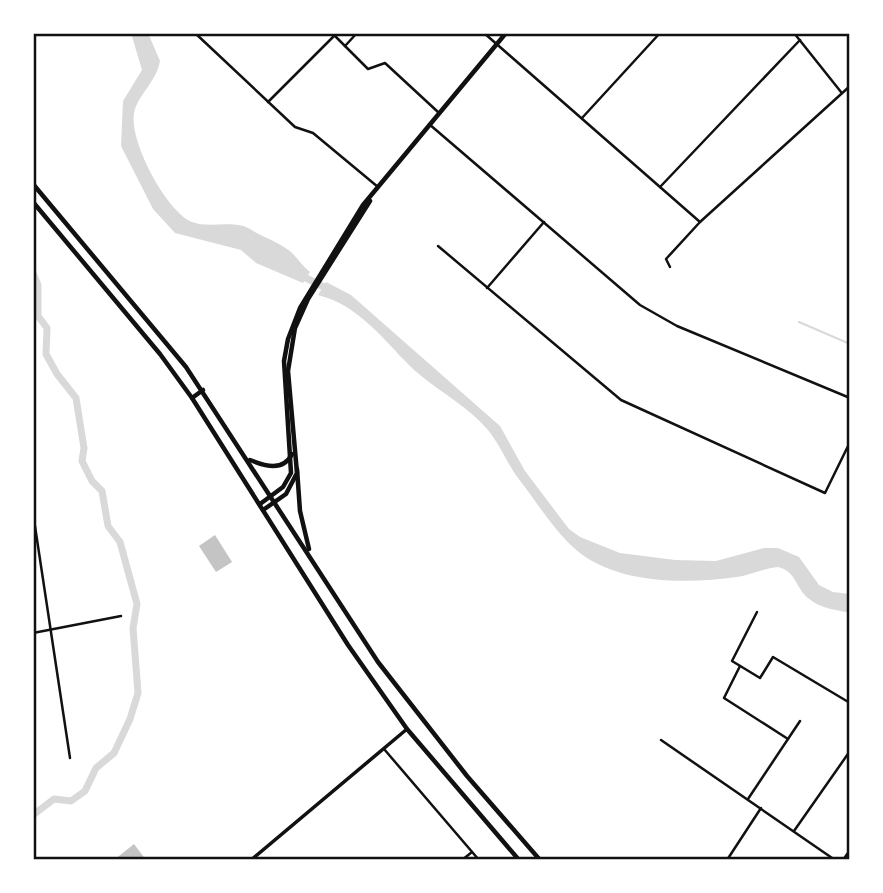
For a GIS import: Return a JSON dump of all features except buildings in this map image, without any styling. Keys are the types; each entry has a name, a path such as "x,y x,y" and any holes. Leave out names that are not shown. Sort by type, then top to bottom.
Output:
{"main road":[{"path":"260,504 289,478 292,454 284,361 291,328 329,262 378,187 506,33"},
{"path":"33,184 203,390 378,662 417,715 540,860"},
{"path":"33,202 160,354 192,398 348,645 407,729 519,860"},
{"path":"307,299 295,328 289,354 300,511 311,557"},
{"path":"192,398 203,390"},
{"path":"248,459 274,467 285,463 292,454"},
{"path":"263,510 291,487 297,469"}],"street":[{"path":"195,33 295,127 313,133 378,187"},
{"path":"345,47 357,33"},
{"path":"484,33 700,222"},
{"path":"582,118 660,33"},
{"path":"794,33 841,92"},
{"path":"268,102 333,34 369,69 385,63 439,113"},
{"path":"660,187 800,40"},
{"path":"670,267 666,259 700,222 850,86"},
{"path":"429,124 640,304 677,326 850,398"},
{"path":"487,288 544,222"},
{"path":"438,246 621,400 825,493 850,442"},
{"path":"33,513 70,758"},
{"path":"757,612 732,660 760,678 773,657 850,703"},
{"path":"33,634 121,616"},
{"path":"741,666 724,698 788,739"},
{"path":"748,799 800,721"},
{"path":"251,860 407,729"},
{"path":"661,740 835,860"},
{"path":"384,749 479,860"},
{"path":"794,831 850,751"},
{"path":"727,860 761,808"},
{"path":"843,860 850,850"},
{"path":"463,860 472,852"}],"shaded area":[{"path":"131,33 148,33 160,61 155,76 136,106 134,125 143,157 161,190 171,204 192,222 243,226 283,246 310,272 303,283 256,263 241,250 175,233 153,209 121,146 123,101 142,70"},
{"path":"326,282 351,295 500,426 525,471 569,529 580,537 620,553 675,560 716,561 764,548 778,548 799,557 819,585 833,592 850,594 850,613 813,602 788,572 778,567 737,577 674,581 630,575 591,560 574,548 553,525 516,475 492,435 478,420 418,374 357,314 318,295"}],"waterway":[{"path":"33,273 38,285 38,316 47,328 46,354 57,374 76,398 84,448 82,461 92,481 102,491 108,526 120,542 137,604 133,628 138,693 130,719 114,753 96,768 85,791 71,801 54,799 33,815"},
{"path":"300,275 330,290"},
{"path":"799,322 850,344"}]}
